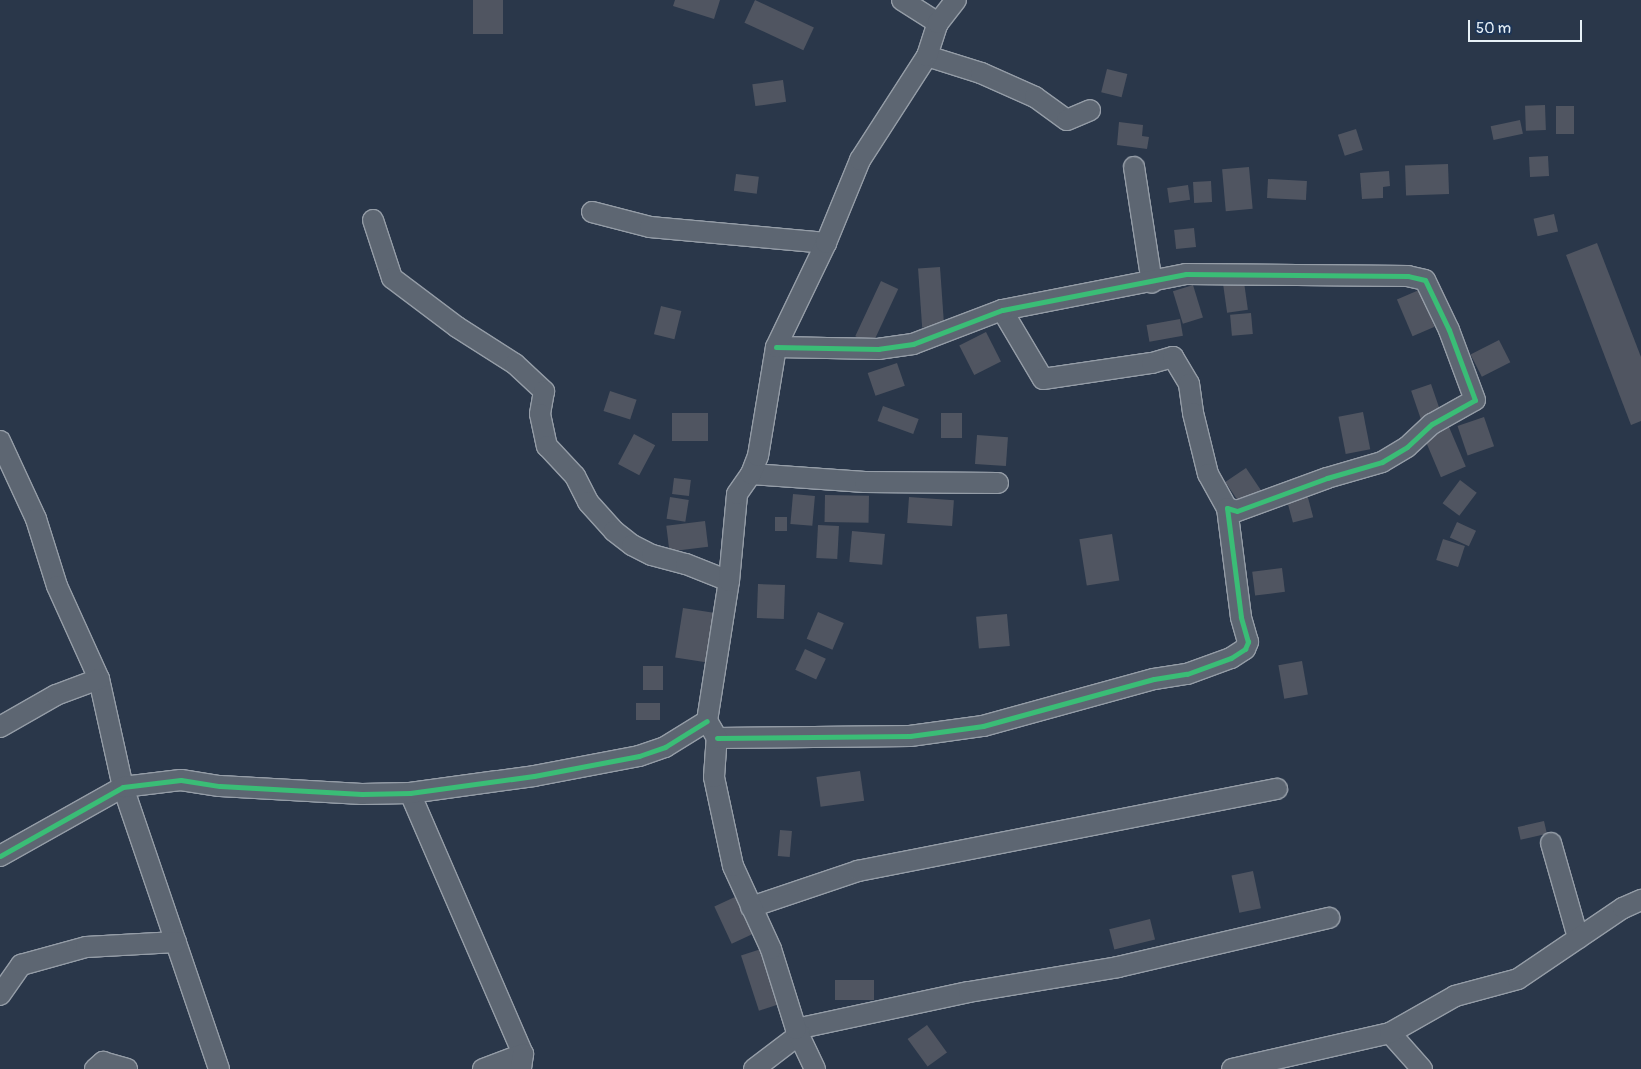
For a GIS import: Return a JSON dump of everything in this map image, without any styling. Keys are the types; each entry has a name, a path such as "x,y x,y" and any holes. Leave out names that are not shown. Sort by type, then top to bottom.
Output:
{"street":[{"path":"902,0 938,22"},
{"path":"815,1069 798,1032 771,950 734,866 714,778 717,738 707,721 729,581 738,494 751,474 758,456 776,347 826,243 860,160 927,56 938,22 956,0"},
{"path":"927,56 981,72 1034,97 1067,120 1090,110"},
{"path":"1134,167 1152,283"},
{"path":"592,212 650,227 826,243"},
{"path":"373,220 392,278 457,327 515,364 544,391 540,414 547,446 575,476 588,502 614,531 632,545 652,555 686,564 729,581"},
{"path":"776,347 879,349 913,344 1002,310 1152,283 1186,274 1408,276 1425,280 1450,330 1475,400 1432,424 1407,447 1382,462 1327,478 1236,511 1226,508"},
{"path":"717,738 910,736 983,726 1154,679 1187,674 1231,658 1244,650 1248,642 1241,617 1226,508 1208,474 1192,413 1189,384 1173,357 1152,363 1043,379 1002,310"},
{"path":"0,441 36,519 57,586 99,679 123,787 219,1069"},
{"path":"751,474 865,482 998,483"},
{"path":"0,727 56,694 99,679"},
{"path":"0,856 123,787 180,780 220,786 352,794 410,793 534,776 639,756 665,747 707,721"},
{"path":"751,907 858,871 1277,788"},
{"path":"410,793 522,1062 483,1069"},
{"path":"1551,843 1578,938"},
{"path":"1232,1069 1390,1033 1455,996 1518,978 1623,908 1641,900"},
{"path":"754,1069 798,1032 969,992 1118,967 1329,918"},
{"path":"0,995 21,965 86,947 176,942"},
{"path":"1390,1033 1422,1069"},
{"path":"95,1069 103,1062 126,1069"}],"building":[{"path":"473,0 503,0 503,34 473,34"},
{"path":"675,0 720,0 714,19 673,6"},
{"path":"755,0 814,27 803,50 744,23"},
{"path":"1107,69 1127,74 1122,97 1101,92"},
{"path":"783,80 786,102 755,106 752,84"},
{"path":"1545,105 1546,130 1526,131 1525,106"},
{"path":"1556,106 1574,106 1574,134 1556,134"},
{"path":"1520,120 1523,134 1494,140 1491,126"},
{"path":"1119,122 1143,125 1142,136 1149,137 1147,149 1117,145"},
{"path":"1356,129 1363,150 1345,156 1338,135"},
{"path":"1548,156 1549,176 1530,177 1529,157"},
{"path":"1448,164 1449,194 1406,195 1405,166"},
{"path":"1249,167 1253,209 1226,211 1222,169"},
{"path":"1389,171 1390,186 1383,187 1383,198 1362,199 1360,173"},
{"path":"736,174 759,177 757,194 734,191"},
{"path":"1268,179 1307,181 1306,200 1267,198"},
{"path":"1211,181 1212,202 1194,203 1193,182"},
{"path":"1188,185 1190,200 1169,203 1167,188"},
{"path":"1554,214 1558,232 1538,236 1534,219"},
{"path":"1194,228 1196,247 1176,249 1174,230"},
{"path":"1597,243 1641,357 1641,421 1631,425 1566,255"},
{"path":"940,267 944,326 922,327 918,269"},
{"path":"881,281 898,289 872,344 855,336"},
{"path":"1244,282 1248,310 1227,313 1223,285"},
{"path":"1193,285 1203,318 1183,324 1173,291"},
{"path":"1419,290 1435,327 1413,336 1397,299"},
{"path":"661,306 681,311 674,339 654,334"},
{"path":"1251,313 1253,334 1232,336 1230,315"},
{"path":"1180,319 1183,336 1149,342 1147,325"},
{"path":"986,332 1001,361 974,375 959,346"},
{"path":"1499,340 1510,362 1482,377 1470,355"},
{"path":"897,363 905,386 876,396 868,373"},
{"path":"1431,384 1441,413 1421,420 1411,391"},
{"path":"610,391 637,400 630,420 604,411"},
{"path":"883,406 919,419 913,434 878,421"},
{"path":"1363,412 1370,449 1346,454 1338,417"},
{"path":"672,413 708,413 708,441 672,441"},
{"path":"941,413 962,413 962,438 941,438"},
{"path":"1484,417 1494,446 1468,455 1458,426"},
{"path":"1449,427 1466,467 1441,477 1424,438"},
{"path":"634,434 655,445 639,475 618,464"},
{"path":"977,435 1008,437 1006,466 975,464"},
{"path":"1246,468 1261,490 1240,504 1225,482"},
{"path":"674,478 691,480 689,496 672,494"},
{"path":"1460,480 1477,493 1459,516 1443,503"},
{"path":"793,494 815,496 812,526 790,524"},
{"path":"1307,494 1313,517 1293,523 1287,499"},
{"path":"825,495 869,496 869,523 825,522"},
{"path":"670,497 689,500 685,522 667,519"},
{"path":"909,497 954,500 952,526 907,523"},
{"path":"775,517 787,517 787,531 775,531"},
{"path":"705,521 708,547 669,552 666,526"},
{"path":"1457,522 1476,531 1469,546 1450,537"},
{"path":"818,525 839,526 837,559 816,558"},
{"path":"852,531 885,534 882,565 849,562"},
{"path":"1112,534 1119,580 1087,586 1079,539"},
{"path":"1443,539 1465,546 1458,567 1436,560"},
{"path":"1282,568 1285,592 1255,595 1252,572"},
{"path":"758,584 785,585 784,619 757,618"},
{"path":"683,608 714,613 706,662 675,657"},
{"path":"818,612 844,623 832,650 807,639"},
{"path":"1007,614 1010,646 979,649 976,617"},
{"path":"805,649 826,659 816,680 795,670"},
{"path":"1302,661 1308,694 1284,699 1278,665"},
{"path":"643,666 663,666 663,690 643,690"},
{"path":"636,703 660,703 660,720 636,720"},
{"path":"860,771 864,801 821,807 816,777"},
{"path":"1544,821 1547,834 1521,840 1518,827"},
{"path":"780,830 792,831 790,857 778,856"},
{"path":"1253,871 1261,908 1239,913 1231,876"},
{"path":"737,896 754,933 732,944 714,907"},
{"path":"1150,919 1155,939 1114,950 1109,929"},
{"path":"761,949 779,1004 759,1011 741,955"},
{"path":"835,980 874,980 874,1000 835,1000"},
{"path":"927,1025 947,1053 928,1067 908,1039"}],"cycle path":[{"path":"717,738 910,736 983,726 1154,679 1187,674 1231,658 1245,649 1248,642 1241,617 1227,508 1237,511 1327,478 1382,462 1407,447 1432,424 1475,400 1449,330 1425,280 1408,276 1186,274 1002,310 913,344 879,349 776,347"},
{"path":"0,856 123,787 181,780 220,786 362,794 410,793 534,776 639,756 665,747 707,721"}]}
